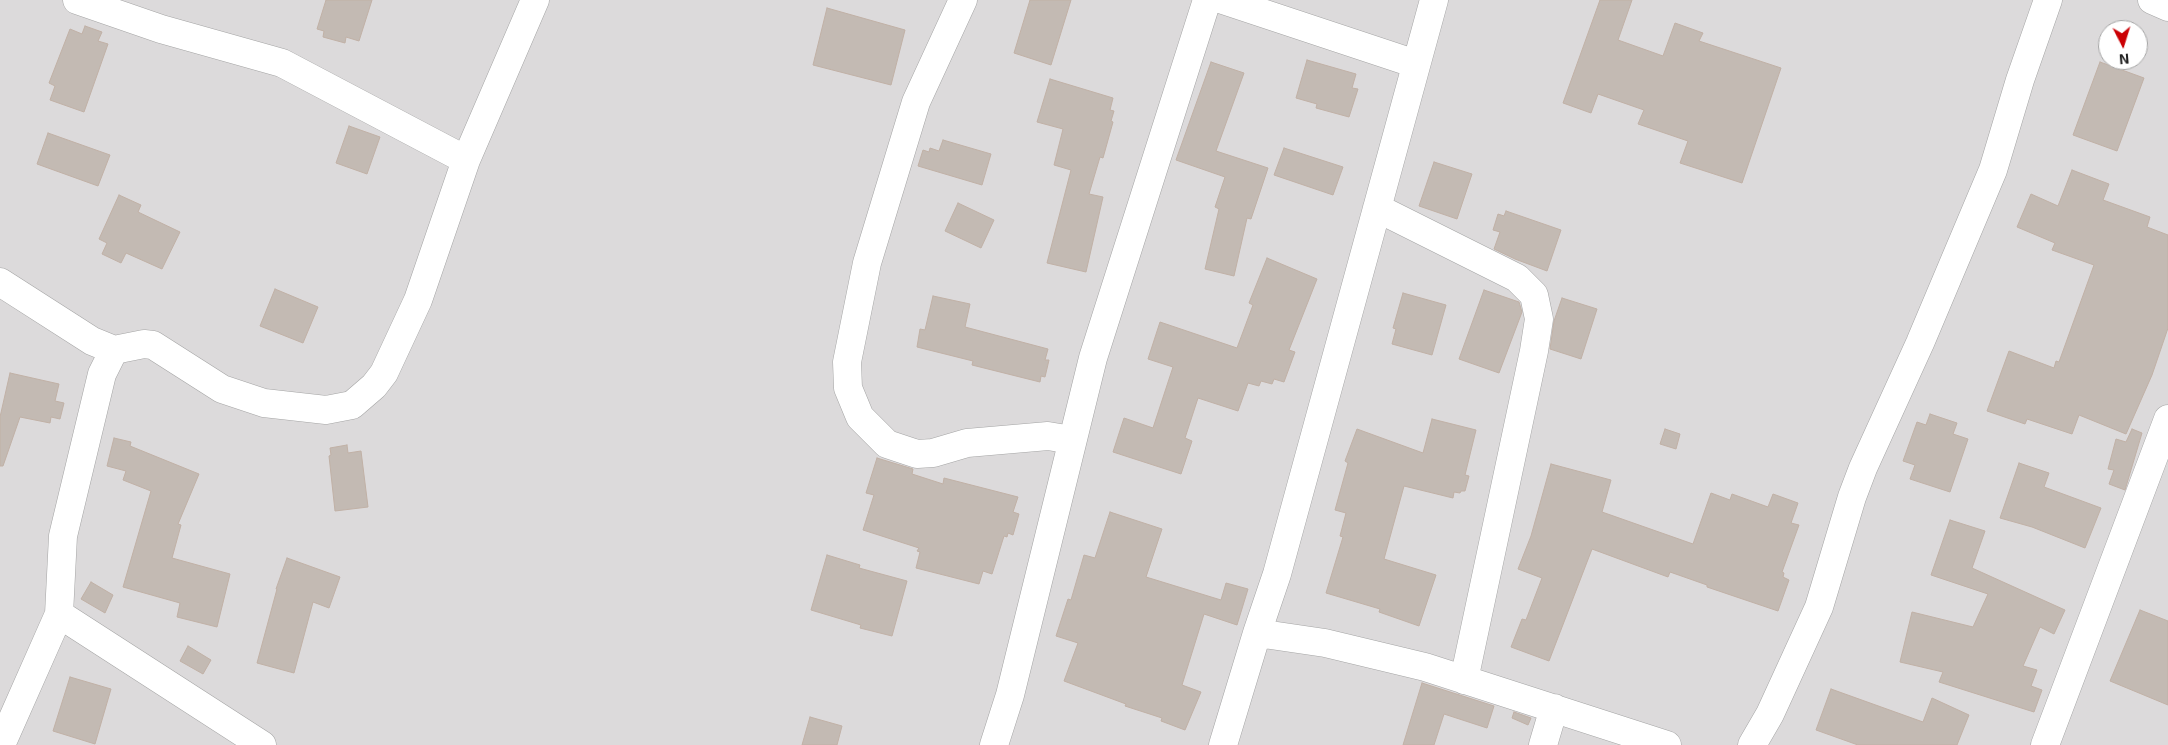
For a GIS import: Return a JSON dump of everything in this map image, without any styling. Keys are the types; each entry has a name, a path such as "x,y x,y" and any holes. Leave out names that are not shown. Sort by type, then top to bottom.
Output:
{"street":[{"path":"77,0 161,29 282,63 466,160"},
{"path":"0,282 92,341 114,350 144,344 153,345 222,389 264,403 326,410 352,404 374,386 384,373 418,300 466,160 535,0"},
{"path":"962,0 916,102 867,263 847,362 848,388 860,418 887,444 916,454 933,453 967,443 1048,436 1072,440"},
{"path":"994,745 1010,695 1093,358 1207,0"},
{"path":"1223,0 1416,64"},
{"path":"1223,745 1277,574 1434,0"},
{"path":"1752,745 1770,714 1819,608 1852,497 1863,468 1920,343 1993,170 2020,80 2048,0"},
{"path":"2152,0 2168,7"},
{"path":"1377,208 1517,278 1534,295 1539,319 1534,351 1464,680"},
{"path":"1,745 38,666 59,614 63,536 102,374 114,350"},
{"path":"2045,745 2168,419"},
{"path":"59,614 262,745"},
{"path":"1257,633 1325,643 1368,653 1464,680 1667,745"},
{"path":"1543,745 1554,708"}],"shaded area":[{"path":"0,0 2168,0 2168,745 0,745"}],"building":[{"path":"326,0 372,0 359,41 346,37 345,43 323,37 324,31 317,29"},
{"path":"1030,0 1071,0 1051,65 1014,53"},
{"path":"1600,0 1632,0 1618,40 1663,56 1675,23 1703,33 1699,41 1781,68 1742,183 1680,163 1688,141 1638,124 1644,110 1598,94 1591,113 1563,103"},
{"path":"827,8 905,30 891,85 813,65"},
{"path":"85,26 102,32 98,41 108,44 84,112 50,100 55,86 49,83 70,29 82,34"},
{"path":"1307,60 1356,74 1352,88 1358,89 1349,117 1316,108 1317,104 1296,98"},
{"path":"1211,62 1244,73 1216,151 1268,168 1251,219 1247,218 1234,276 1205,269 1219,209 1215,207 1225,177 1176,160"},
{"path":"2098,67 2098,70 2122,70 2144,78 2117,151 2073,135"},
{"path":"1050,79 1113,98 1110,110 1114,111 1111,121 1113,122 1103,158 1100,157 1089,194 1103,197 1086,272 1047,263 1071,170 1054,165 1063,129 1037,122"},
{"path":"349,126 380,137 367,174 336,163"},
{"path":"48,133 110,155 98,186 37,164"},
{"path":"943,140 991,154 982,185 918,166 923,150 929,152 930,148 939,151"},
{"path":"1284,148 1343,167 1333,195 1274,175"},
{"path":"1434,162 1472,174 1457,219 1419,206"},
{"path":"2072,170 2109,184 2103,200 2150,217 2147,227 2168,235 2168,328 2152,375 2126,434 2079,415 2072,434 2027,419 2025,424 1987,411 2009,351 2054,368 2056,361 2059,362 2094,265 2052,250 2055,243 2017,227 2031,194 2058,206"},
{"path":"119,195 141,205 138,212 180,232 162,269 126,253 121,263 102,254 107,243 99,239"},
{"path":"958,203 994,220 981,248 945,231"},
{"path":"1506,211 1561,230 1547,271 1494,249 1500,232 1493,230 1498,214 1504,216"},
{"path":"1267,258 1317,279 1289,350 1295,352 1284,382 1274,379 1272,384 1261,381 1259,386 1248,383 1238,411 1198,398 1185,438 1192,441 1181,474 1113,452 1124,418 1153,428 1173,367 1148,359 1160,322 1237,348 1253,305 1249,303"},
{"path":"275,289 318,307 303,343 260,326"},
{"path":"1484,290 1519,302 1522,312 1499,373 1459,359"},
{"path":"1403,293 1446,305 1432,355 1392,344 1396,329 1393,328"},
{"path":"933,296 970,304 965,327 1048,349 1045,360 1049,360 1045,377 1041,376 1040,382 972,365 973,361 917,347 920,329 925,330"},
{"path":"1562,298 1597,309 1581,359 1550,349 1554,321"},
{"path":"10,373 59,384 55,401 64,403 60,419 51,417 50,423 20,417 3,466 0,466 0,417"},
{"path":"1930,414 1957,423 1953,434 1968,439 1950,492 1910,479 1915,465 1903,461 1917,422 1926,425"},
{"path":"1432,419 1476,430 1465,475 1469,476 1465,491 1460,493 1454,492 1453,498 1404,486 1384,559 1436,575 1419,626 1379,612 1380,609 1326,593 1343,537 1340,536 1346,513 1335,510 1348,463 1345,461 1357,429 1423,453"},
{"path":"1665,429 1680,434 1676,449 1660,444"},
{"path":"2132,429 2142,433 2125,490 2109,484 2114,470 2108,469 2116,439 2126,442"},
{"path":"114,438 131,442 130,446 199,474 178,524 181,525 172,558 230,574 217,627 177,617 180,603 123,587 151,491 123,480 126,471 107,466"},
{"path":"347,445 348,453 361,451 368,507 335,511 329,456 331,455 330,448"},
{"path":"877,458 913,469 912,474 943,484 944,478 1018,497 1013,512 1019,514 1013,535 1008,533 1007,537 1004,536 992,574 983,571 979,584 916,568 920,552 917,551 919,548 863,530 874,495 866,493"},
{"path":"2019,463 2049,473 2044,487 2101,508 2085,548 2032,527 2000,518"},
{"path":"1551,464 1611,480 1602,512 1693,544 1711,493 1730,500 1732,494 1768,507 1773,494 1798,503 1791,523 1799,525 1782,572 1784,573 1783,577 1789,580 1778,611 1707,587 1707,585 1670,572 1668,577 1592,549 1549,661 1511,647 1522,619 1526,620 1542,578 1518,569 1531,536"},
{"path":"1110,512 1162,529 1146,577 1221,600 1226,583 1248,589 1237,625 1204,614 1182,685 1201,692 1185,730 1161,721 1162,718 1125,706 1126,704 1064,681 1078,643 1056,636 1068,599 1071,600 1084,555 1095,558"},
{"path":"1950,520 1985,531 1972,568 2065,610 2054,634 2040,627 2023,666 2037,670 2031,686 2042,690 2034,712 1939,682 1943,672 1900,662 1912,612 1973,627 1988,594 1931,575"},
{"path":"827,555 860,565 859,568 907,581 892,636 860,628 861,625 811,610"},
{"path":"287,558 340,577 329,608 313,602 294,673 257,663 276,589"},
{"path":"91,582 113,595 105,613 81,599"},
{"path":"2140,610 2168,621 2168,705 2110,681"},
{"path":"188,646 211,660 203,674 180,661"},
{"path":"70,677 111,689 95,744 53,731"},
{"path":"1422,683 1494,706 1487,728 1444,714 1434,745 1403,745"},
{"path":"1831,689 1923,722 1932,698 1969,715 1957,745 1858,745 1816,730"},
{"path":"1514,712 1531,718 1528,725 1512,718"},
{"path":"810,717 842,726 837,745 802,745"}]}
